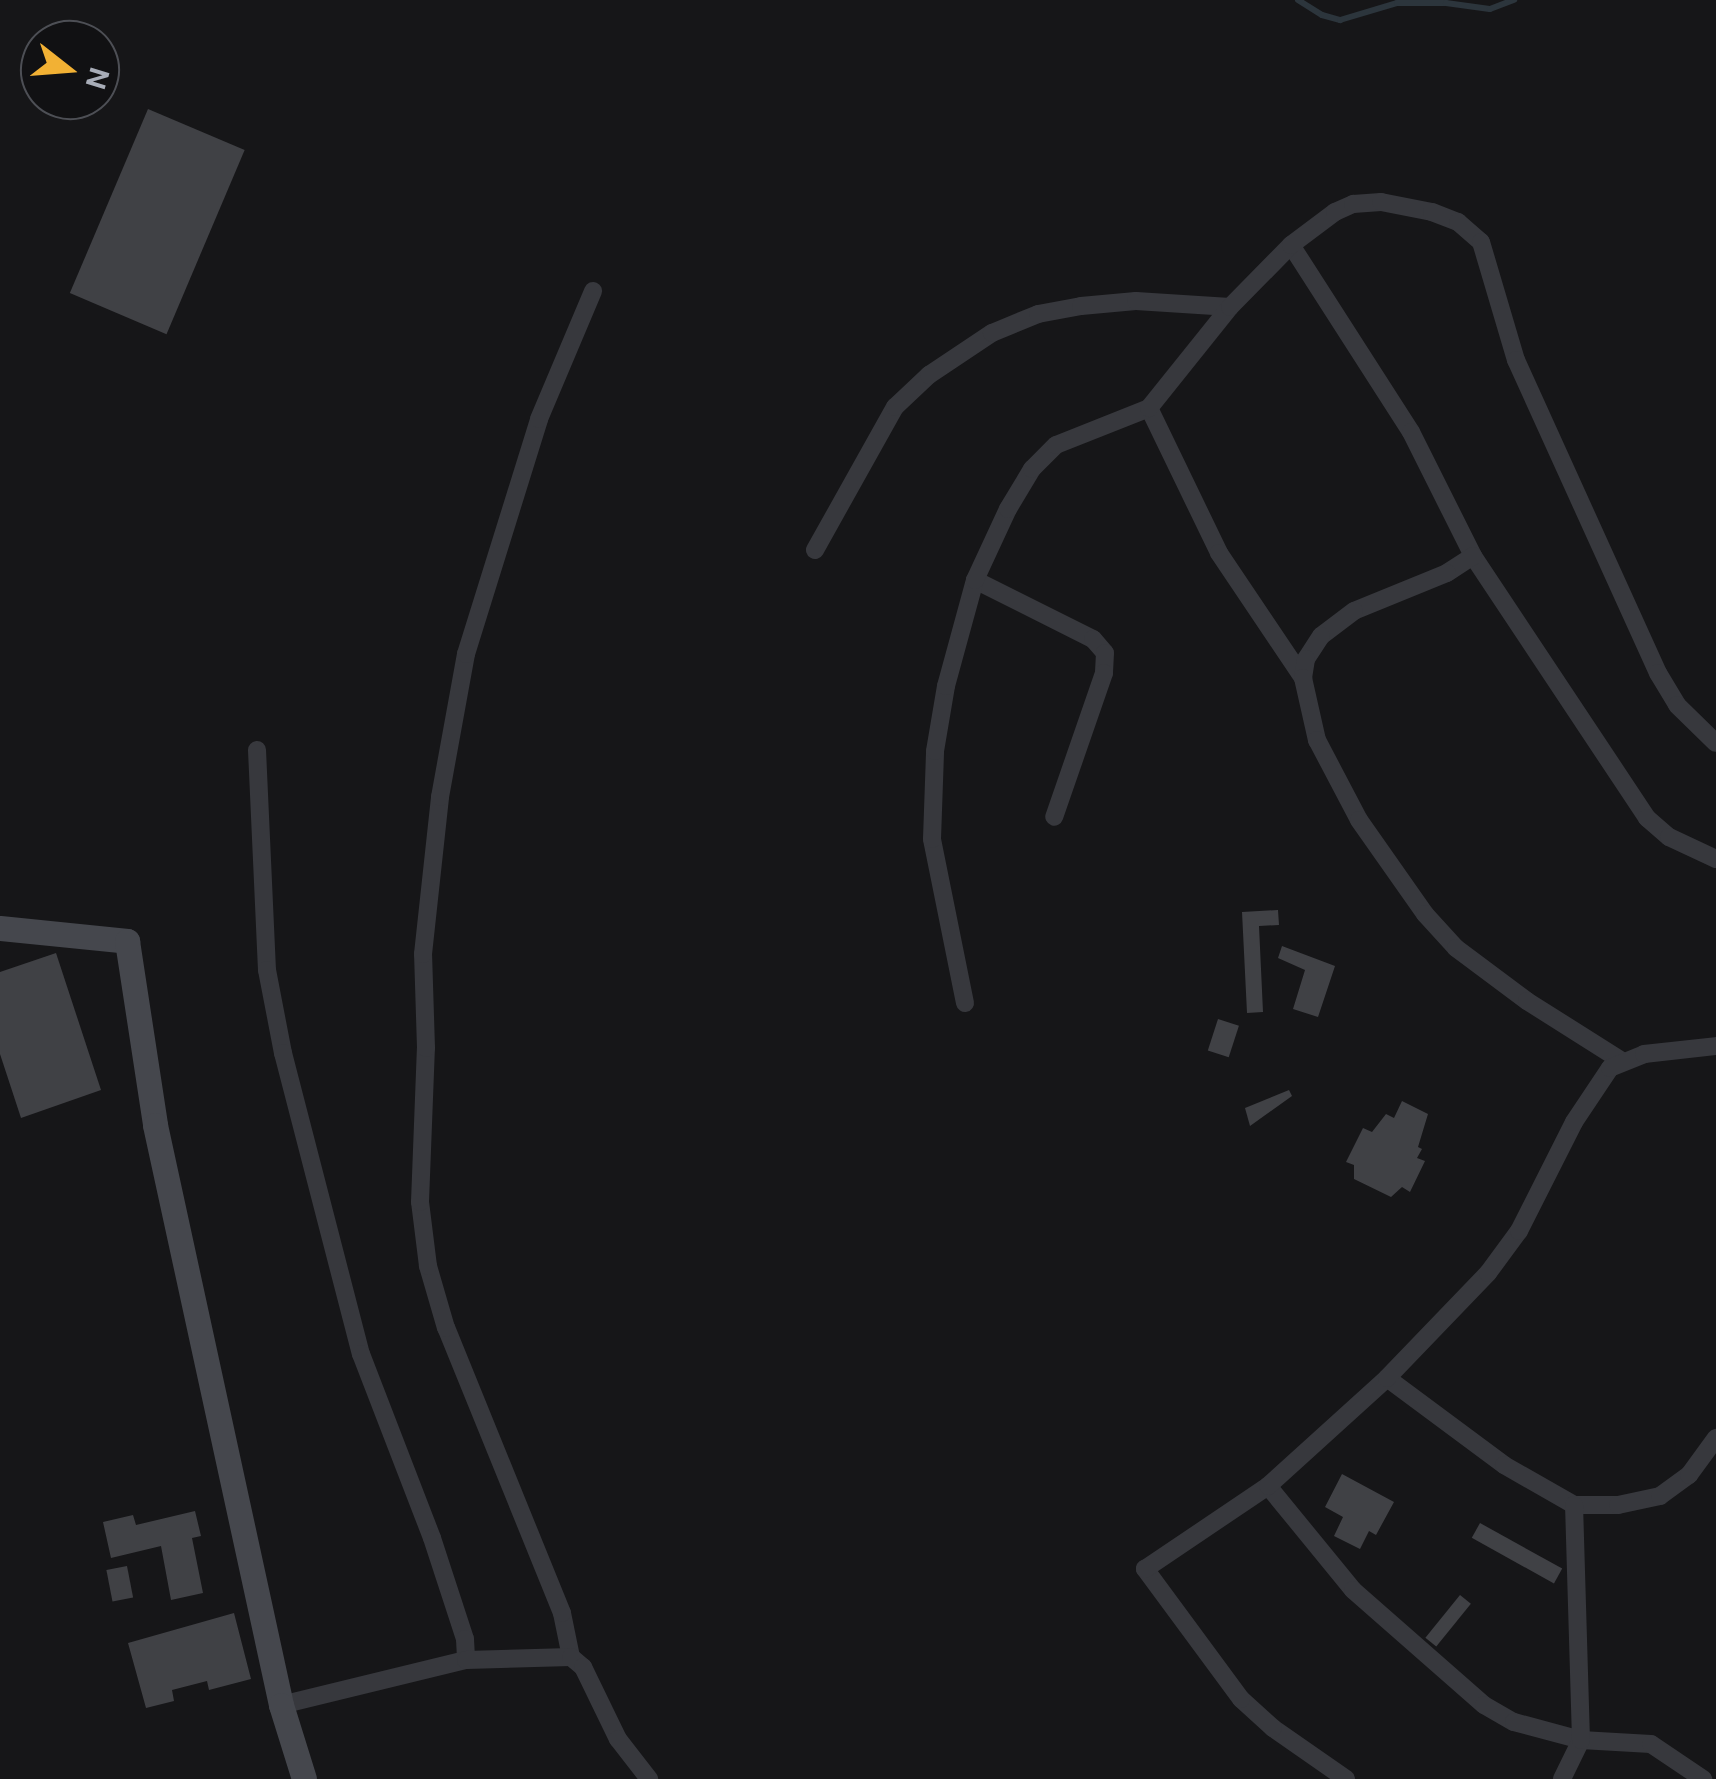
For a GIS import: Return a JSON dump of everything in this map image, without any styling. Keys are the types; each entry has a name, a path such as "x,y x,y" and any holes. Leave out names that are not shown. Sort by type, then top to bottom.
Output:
{"street":[{"path":"964,1002 936,874 931,796 939,720 975,580 1032,470 1056,446 1149,408 1230,306 1291,245 1335,212 1381,202 1458,222 1482,242 1516,360 1658,673 1677,704 1716,742"},
{"path":"1291,245 1418,446 1474,556 1647,818 1669,838 1716,859"},
{"path":"570,1657 562,1613 446,1328 428,1266 420,1202 426,1048 423,954 440,798 466,654 539,419 593,291"},
{"path":"816,550 895,407 930,375 992,333 1038,314 1081,306 1136,301 1230,306"},
{"path":"1149,408 1226,565 1303,678 1325,760 1359,820 1425,914 1456,948 1496,978 1622,1060"},
{"path":"1303,678 1312,647 1334,623 1474,556"},
{"path":"975,580 1093,639 1105,653 1104,673 1054,817"},
{"path":"257,750 266,970 282,1053 361,1354 432,1538 464,1639 466,1660"},
{"path":"0,928 127,941 155,1125 280,1705 304,1779"},
{"path":"1346,1779 1258,1717 1240,1699 1144,1569 1268,1486 1387,1378 1510,1245 1594,1090 1622,1060 1671,1049 1716,1046"},
{"path":"1387,1378 1504,1465 1574,1504 1618,1505 1660,1496 1689,1474 1716,1438"},
{"path":"1268,1486 1353,1590 1484,1705 1514,1722 1580,1740 1650,1744 1703,1779"},
{"path":"1562,1779 1580,1740 1574,1504"},
{"path":"280,1705 466,1660 570,1657 584,1667 618,1739 649,1779"}],"building":[{"path":"148,109 245,150 167,334 70,293"},
{"path":"1278,910 1279,925 1259,926 1263,1012 1247,1013 1242,912"},
{"path":"1282,946 1335,966 1318,1017 1293,1009 1305,970 1278,958"},
{"path":"56,953 101,1090 21,1118 0,1054 0,972"},
{"path":"1218,1019 1239,1026 1229,1057 1208,1050"},
{"path":"1289,1090 1292,1096 1250,1126 1245,1108"},
{"path":"1402,1101 1428,1114 1417,1158 1425,1161 1410,1192 1402,1187 1391,1197 1354,1179 1354,1165 1346,1162 1363,1128 1372,1132 1386,1114 1394,1118"},
{"path":"1342,1474 1394,1502 1376,1535 1369,1531 1360,1549 1334,1536 1343,1517 1325,1507"},
{"path":"195,1511 201,1536 192,1538 203,1593 171,1600 161,1546 111,1558 103,1522 133,1515 136,1525"},
{"path":"1480,1523 1562,1569 1554,1583 1472,1538"},
{"path":"127,1566 133,1597 112,1601 106,1570"},
{"path":"1460,1595 1471,1604 1436,1647 1425,1638"},
{"path":"234,1613 251,1679 209,1690 207,1681 172,1690 174,1701 146,1708 128,1643"}],"waterway":[{"path":"1298,0 1322,15 1340,20 1397,3 1446,3 1490,9 1514,0"}]}
